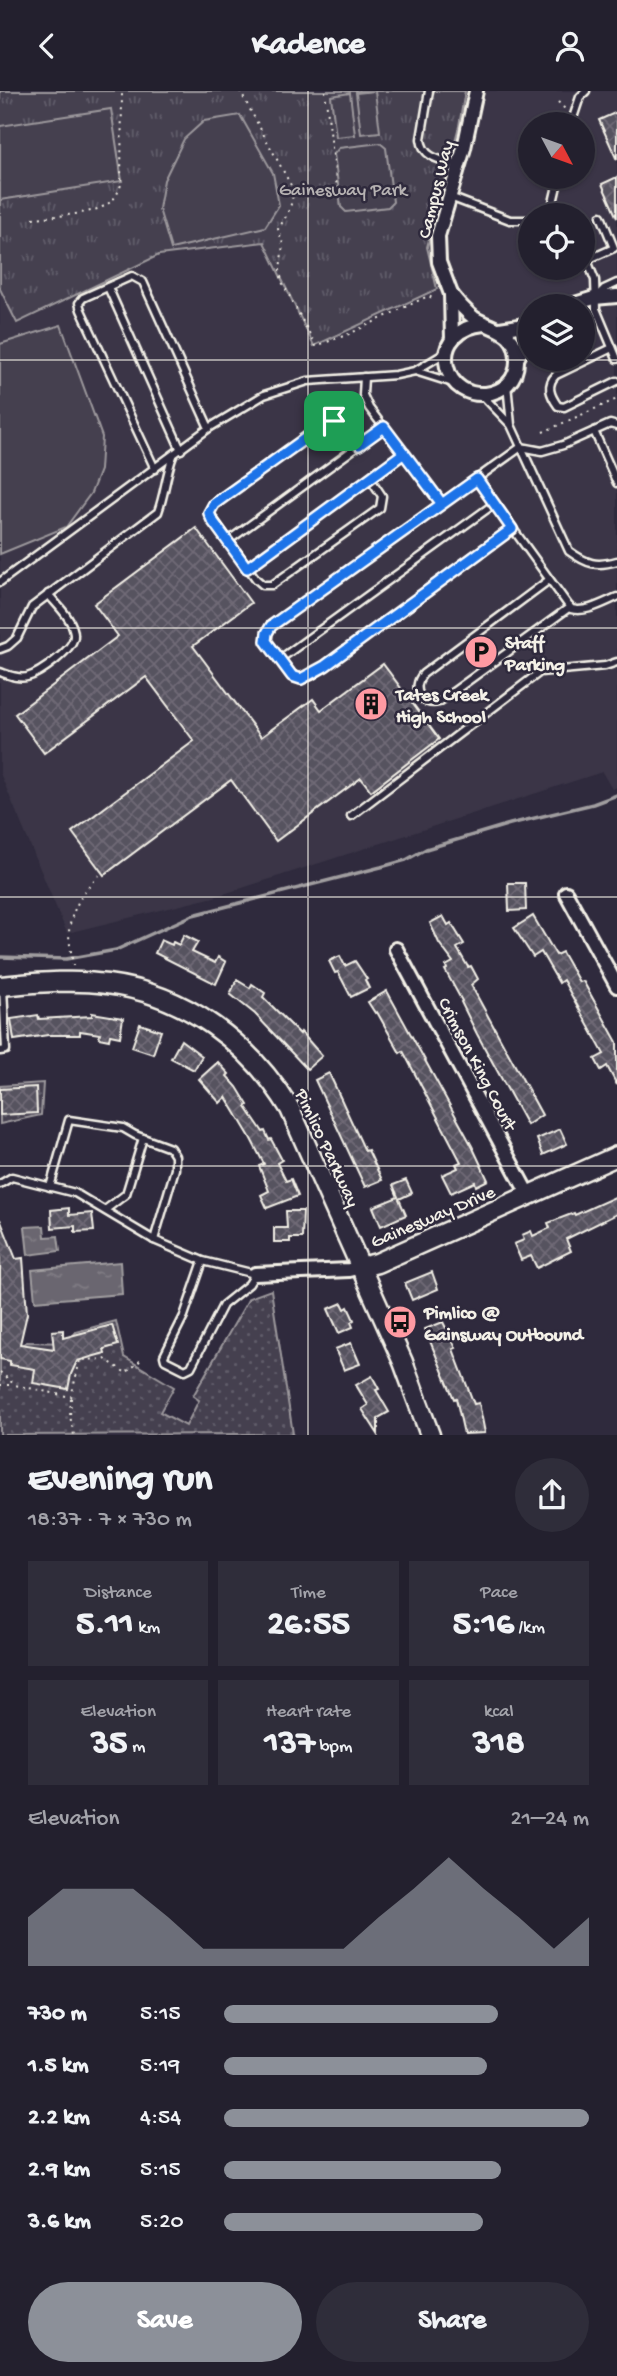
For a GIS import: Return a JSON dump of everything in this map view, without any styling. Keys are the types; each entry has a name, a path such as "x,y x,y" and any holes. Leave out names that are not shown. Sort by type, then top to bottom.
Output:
{"street":[{"name":"Campus Way","path":"476,91 459,165 438,236 438,246 439,262 451,294 466,312 484,324"},
{"name":"Campus Way","path":"449,346 451,294"},
{"path":"595,298 617,296"},
{"path":"484,324 500,329 515,347 517,359 513,376 500,390 482,395 463,390 447,369 449,346 466,328 484,324"},
{"path":"500,329 518,326"},
{"path":"566,893 617,986"},
{"name":"Crimson King Court","path":"396,949 529,1196"},
{"name":"Pimlico Parkway","path":"1,986 78,982 146,992 184,1007 230,1036 266,1073 290,1109 404,1362 430,1434"},
{"name":"Gainesway Drive","path":"255,1274 349,1271 377,1263 617,1156"}],"lane":[{"path":"429,91 422,145 430,156 459,165"},
{"path":"575,112 580,97 586,91"},
{"path":"450,197 510,220 518,220"},
{"path":"594,294 595,280 587,260 614,248 601,216"},
{"path":"155,469 80,310 79,303 82,299 132,276 143,282 209,428"},
{"path":"595,297 617,283"},
{"path":"108,287 181,450"},
{"path":"595,302 617,359"},
{"path":"415,372 449,346"},
{"path":"612,348 556,375 551,380 549,389 558,406 564,407 617,381"},
{"path":"0,582 209,428 264,395 308,381 415,372 456,384"},
{"path":"364,377 363,395 442,504"},
{"path":"507,384 512,425 569,551 598,565 617,561"},
{"path":"482,395 512,425"},
{"path":"359,445 341,422 328,422 214,504 209,513 247,568 263,585 272,585 380,508 382,496 370,478"},
{"path":"512,529 311,676 301,679 292,676 266,641 271,626 521,447 542,451 563,446 610,424 617,426"},
{"path":"228,541 384,427"},
{"path":"594,431 617,483"},
{"path":"247,568 404,453"},
{"path":"0,649 17,638 32,607 158,512 163,499 166,474 173,456"},
{"path":"477,479 570,607 578,611 617,597"},
{"path":"280,659 494,504"},
{"path":"549,580 422,674 417,681 419,696 432,704 439,702 570,607"},
{"path":"0,672 24,678 36,673 66,652 75,639 67,617 48,594"},
{"path":"351,816 540,672 605,666 617,662"},
{"path":"0,1051 6,1050 1,986"},
{"path":"50,1187 69,1121 123,1128 170,1148 175,1156 174,1169 154,1240"},
{"path":"105,1210 126,1194 143,1138"},
{"path":"0,1184 12,1177 75,1193 154,1240 203,1261 255,1274 249,1284 223,1305 191,1367 185,1370 170,1364 164,1356 184,1316 203,1261"}],"path":[{"path":"33,218 96,209 108,205 116,197 121,185 122,91"},
{"path":"240,91 293,189 293,201 278,229 283,244 280,270 282,282 316,346 349,334 428,296 435,299"},
{"path":"325,91 337,188"},
{"path":"558,102 566,111"},
{"path":"543,432 617,399"},
{"path":"73,965 69,931 71,919 91,884 101,874"},
{"path":"74,1434 70,1416 71,1397 80,1360 105,1359 126,1373 141,1360"},
{"path":"0,1372 15,1385"},
{"path":"0,1385 15,1385 71,1397"}],"shaded area":[{"path":"465,91 617,91 617,787 612,789 602,772 214,897 67,933 0,773 0,289 18,323 159,255 264,242 314,346 437,289 427,247 459,126"}],"green space":[{"name":"Gainesway Park","path":"0,91 465,91 459,126 427,247 437,289 314,346 264,242 159,255 17,323 0,289"},
{"path":"375,91 380,132 361,134 356,93"},
{"path":"350,93 355,135 336,137 331,96"},
{"path":"111,109 122,181 0,200 0,126"},
{"path":"240,115 273,173 279,205 265,227 171,249 159,209 164,180 184,139 204,121"},
{"path":"380,143 386,148 393,202 388,207 346,212 341,207 334,154 339,148"},
{"path":"61,325 102,437 100,470 91,493 66,527 0,554 0,344"},
{"path":"43,1083 41,1115 0,1124 0,1086"},
{"path":"271,1290 293,1434 0,1435 0,1356 27,1342 67,1343 76,1332 116,1321 124,1357 174,1387 160,1412 186,1426 199,1400 193,1396 249,1298"}],"water":[{"path":"44,1226 45,1237 58,1236 60,1251 28,1255 25,1227"},
{"path":"120,1262 122,1294 35,1301 32,1270"}],"building":[{"path":"617,112 617,160 599,120"},
{"path":"617,177 617,218 602,184"},
{"name":"Tates Creek High School","path":"196,528 251,603 193,646 261,737 313,699 321,710 383,664 439,739 371,791 361,778 276,841 231,780 104,875 72,832 194,741 146,677 44,753 15,714 118,636 94,604"},
{"path":"508,883 525,883 526,910 509,911"},
{"path":"443,916 448,925 451,923 464,944 457,948 478,979 471,985 542,1115 527,1125 445,970 446,966 453,962 439,943 430,923"},
{"path":"533,916 556,955 562,952 579,982 583,981 617,1042 617,1085 607,1066 601,1070 595,1059 604,1054 563,980 559,983 541,952 533,957 514,928"},
{"path":"184,935 198,942 192,952 215,963 218,957 226,962 216,984 155,953 161,940 179,945"},
{"path":"340,956 345,966 355,961 367,979 365,980 369,988 351,997 329,961"},
{"path":"237,980 250,988 252,984 265,993 263,997 300,1034 301,1032 322,1056 307,1069 255,1014 230,994"},
{"path":"387,991 488,1180 476,1186 475,1182 451,1193 442,1175 458,1168 456,1164 461,1162 403,1051 400,1053 377,1012 375,1013 368,1002"},
{"path":"92,1013 123,1018 120,1037 110,1035 109,1040 99,1038 100,1034 80,1031 80,1035 48,1035 14,1040 11,1019 38,1015 39,1019 92,1016"},
{"path":"140,1024 161,1031 153,1054 132,1047"},
{"path":"181,1040 202,1056 194,1070 171,1058"},
{"path":"218,1062 229,1074 227,1076 237,1087 248,1105 246,1107 263,1132 271,1139 282,1160 277,1163 286,1181 291,1179 298,1196 267,1208 261,1195 269,1191 259,1166 264,1164 250,1137 226,1097 220,1103 199,1079"},
{"path":"329,1073 365,1151 368,1150 382,1180 365,1187 315,1080"},
{"path":"36,1087 37,1113 0,1115 0,1089"},
{"path":"560,1129 567,1144 543,1155 537,1139"},
{"path":"406,1180 412,1193 399,1199 406,1215 381,1226 373,1207 398,1197 393,1185"},
{"path":"617,1196 617,1214 566,1239 571,1251 537,1268 531,1256 521,1260 514,1244 524,1240 522,1235 531,1231 533,1236 550,1228 548,1223 574,1213 575,1215"},
{"path":"69,1208 69,1215 92,1213 94,1231 75,1232 75,1226 52,1228 51,1210"},
{"path":"286,1211 303,1211 302,1238 290,1238 290,1242 274,1242 274,1228 287,1228"},
{"path":"0,1219 16,1259 23,1258 27,1314 20,1344 54,1349 52,1331 63,1330 63,1338 112,1325 118,1345 104,1349 105,1353 77,1361 68,1389 33,1383 35,1369 10,1365 10,1361 0,1359"},
{"path":"432,1272 438,1289 412,1300 405,1283"},
{"path":"342,1303 345,1309 348,1307 354,1320 351,1322 353,1327 339,1333 328,1309"},
{"path":"443,1322 456,1348 453,1349 474,1404 479,1403 485,1433 464,1434 456,1398 454,1399 425,1329"},
{"path":"351,1343 360,1364 344,1370 335,1349"},
{"path":"372,1376 379,1389 376,1390 389,1412 378,1418 378,1434 362,1409 368,1405 356,1385"}],"waterway":[{"path":"0,957 66,959 116,950 193,915 406,860 426,849 510,824 593,804 617,795"}],"place":[{"name":"Staff Parking","path":"481,652"},
{"name":"Tates Creek High School","path":"371,704"},
{"name":"Pimlico @ Gainsway Outbound","path":"400,1322"}],"route":[{"path":"334,421 328,422 214,504 209,513 212,520 247,568 404,453 442,504 477,479 512,529 311,676 301,679 292,676 266,641 271,626 442,504 384,427 359,445 346,426 334,421"}]}
